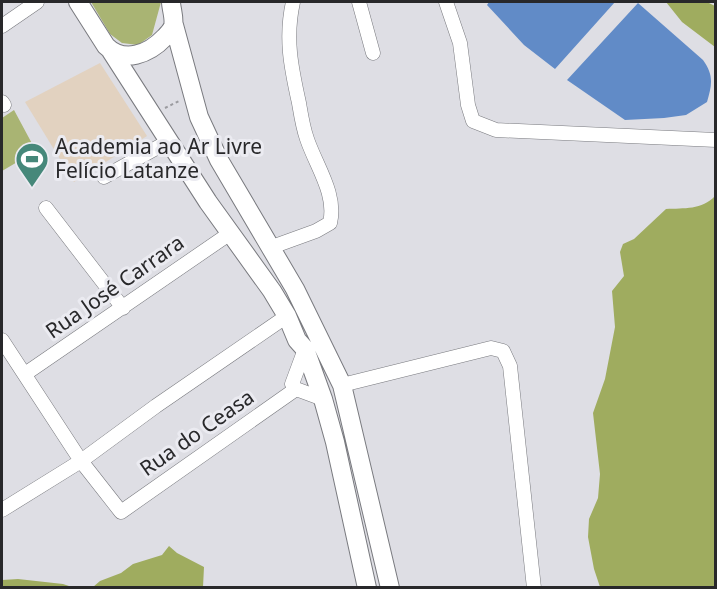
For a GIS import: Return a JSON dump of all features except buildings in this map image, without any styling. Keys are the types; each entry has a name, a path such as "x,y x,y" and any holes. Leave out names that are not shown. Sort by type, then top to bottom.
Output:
{"main road":[{"path":"78,2 229,234 272,291 287,316 297,340 305,349 323,399 367,588"},
{"path":"171,2 174,25 199,117 219,160 295,289 342,385 390,588"},
{"path":"111,51 125,56 145,53 158,45 174,25"}],"street":[{"path":"2,26 37,2"},
{"path":"359,2 373,53"},
{"path":"446,2 460,43 468,105 473,121 496,130 716,140"},
{"path":"269,248 316,231 330,223 332,214 328,191 306,138 289,57 296,3"},
{"path":"104,177 168,141"},
{"path":"46,208 123,308"},
{"name":"Rua José Carrara","path":"25,374 229,234"},
{"path":"2,510 81,461 156,406 287,316"},
{"path":"2,340 81,461"},
{"path":"342,385 491,348 503,351 510,366 534,588"},
{"path":"305,349 292,384 296,389 323,399"},
{"name":"Rua do Ceasa","path":"81,461 121,512 296,389"}],"path":[{"path":"152,115 192,93"}],"shaded area":[{"path":"100,63 147,136 74,182 25,102"}],"green space":[{"path":"91,2 161,2 152,35 138,45 122,43 110,34"},
{"path":"666,2 707,2 715,6 715,47 682,22"},
{"path":"14,110 36,151 2,171 2,118"},
{"path":"715,196 715,587 600,587 588,537 589,519 598,498 600,474 593,413 605,379 615,327 612,291 624,276 620,252 623,244 634,239 666,209 699,206"},
{"path":"169,546 177,553 204,567 203,587 93,587 100,581 121,573 133,564 162,555"},
{"path":"18,579 72,587 2,587 2,580"}],"water":[{"path":"489,2 615,2 555,69 524,45 487,5"},
{"path":"638,3 703,60 709,70 711,85 707,102 686,115 625,120 567,80"}],"place":[{"name":"Academia ao Ar Livre Felício Latanze","path":"32,188"}]}
